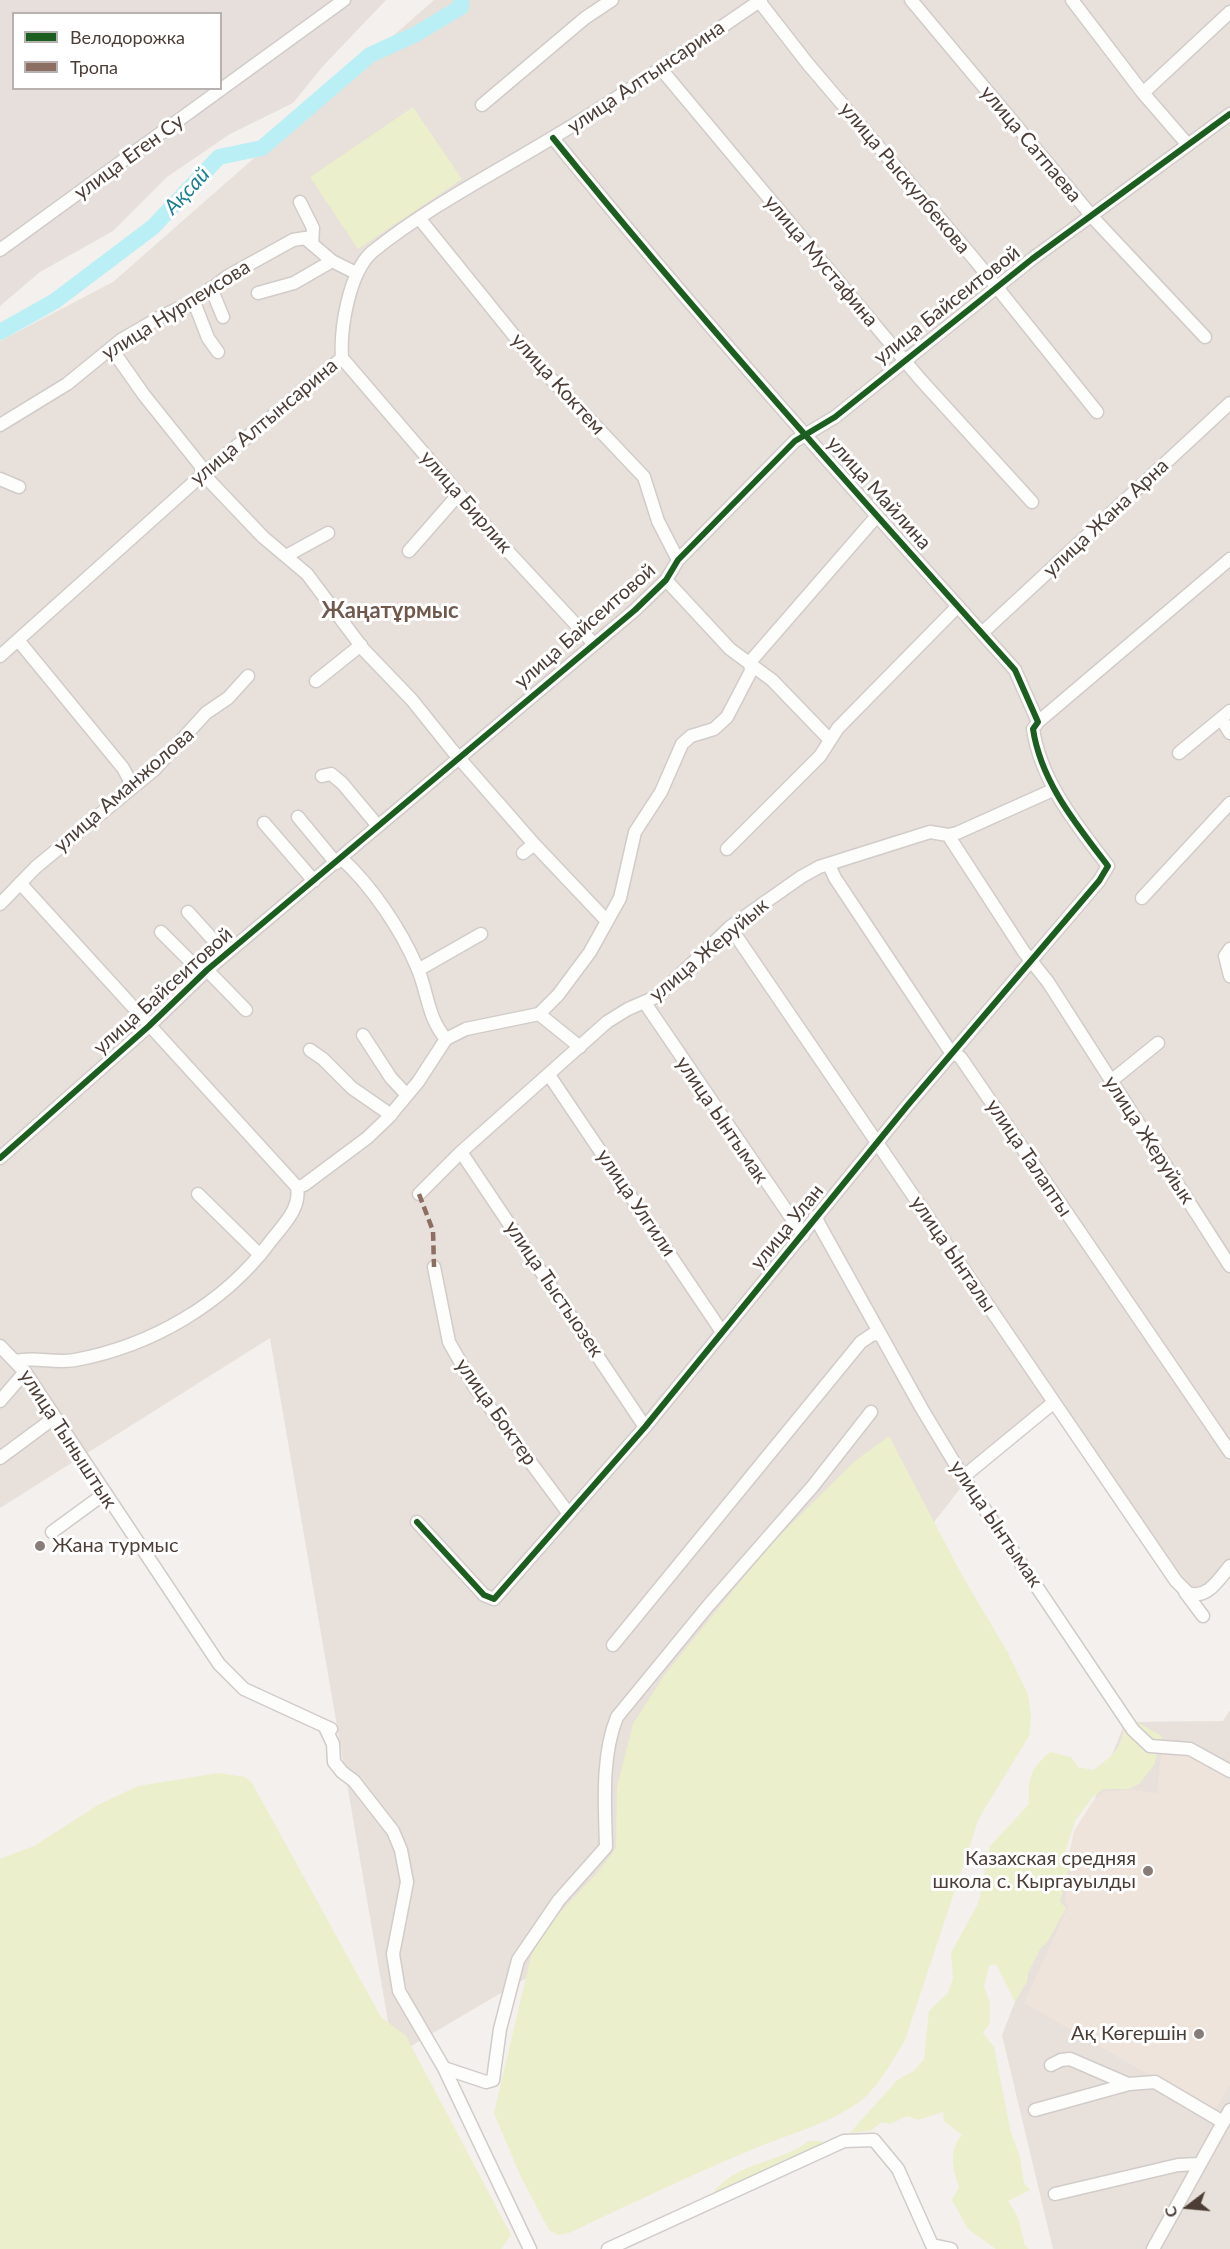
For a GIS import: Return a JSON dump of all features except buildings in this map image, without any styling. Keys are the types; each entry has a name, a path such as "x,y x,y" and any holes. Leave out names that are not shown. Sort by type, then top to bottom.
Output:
{"street":[{"name":"улица Еген Су","path":"222,89 344,0"},
{"path":"482,105 585,18 612,0"},
{"name":"улица Алтынсарина","path":"0,656 203,474 342,358 345,318 356,273 362,261 372,252 452,196 553,138 661,69 760,0"},
{"name":"улица Рыскулбекова","path":"760,0 808,64 997,287 1097,412"},
{"name":"улица Сатпаева","path":"911,0 1091,215 1204,337"},
{"path":"1072,0 1143,93 1188,145"},
{"path":"1143,93 1230,12"},
{"name":"улица Мустафина","path":"661,69 904,359 1032,502"},
{"name":"улица Еген Су","path":"0,250 220,90"},
{"name":"улица Байсеитовой","path":"0,1158 149,1026 205,972 461,758 666,580 678,560 756,478 795,441 835,417 904,359 997,287 1230,114"},
{"name":"улица Майлина","path":"553,138 634,238 876,517 1015,670 1038,722 1033,729 1035,741 1053,790 1108,866"},
{"path":"300,202 313,228 312,244 332,261 356,273"},
{"name":"улица Коктем","path":"419,218 537,364 644,477 658,521 678,560"},
{"name":"улица Нурпеисова","path":"0,425 72,381 111,348 164,315 194,302 211,288 293,240 305,238 312,244"},
{"path":"258,292 294,283 332,261"},
{"path":"211,288 223,317"},
{"path":"194,302 208,339 218,352"},
{"path":"111,348 144,395 200,465 203,474 275,540 286,556 307,574 361,645 534,844 606,920"},
{"name":"улица Бирлик","path":"342,358 458,495 594,644"},
{"name":"улица Жана Арна","path":"982,633 1230,404"},
{"path":"0,479 19,487"},
{"path":"409,551 458,495"},
{"name":"улица Майлина","path":"539,1014 579,968 620,898 635,832 661,792 682,744 692,736 714,729 727,717 751,671 750,662 876,517"},
{"path":"286,556 328,533"},
{"path":"1038,722 1149,625 1230,559"},
{"path":"666,580 740,659 750,662 772,680 831,740"},
{"path":"727,849 820,756 838,728 958,606"},
{"path":"18,640 123,768 129,779 129,789"},
{"path":"316,681 361,645"},
{"name":"улица Аманжолова","path":"0,904 20,883 155,769 206,713 228,698 248,676"},
{"path":"1179,753 1226,716 1230,733"},
{"path":"322,776 331,774 342,783 378,826"},
{"name":"улица Жеруйык","path":"419,1194 460,1152 607,1022 628,1009 658,996 730,927 792,882 829,865 930,832 948,835 1053,790"},
{"path":"1142,898 1230,803"},
{"path":"298,817 386,910 418,970 433,1019 446,1039"},
{"path":"264,822 314,881"},
{"name":"улица Жеруйык","path":"948,835 1230,1266"},
{"path":"524,853 534,844"},
{"name":"улица Талапты","path":"829,865 835,878 948,1048 955,1051 1230,1452"},
{"name":"улица Улан","path":"417,1522 484,1595 494,1599 645,1426 803,1236 815,1218 1099,881 1108,866"},
{"path":"16,1361 32,1357 71,1361 100,1354 152,1335 222,1295 260,1255 296,1207 299,1197 297,1187 20,883"},
{"path":"188,912 226,954"},
{"name":"улица Ынталы","path":"730,927 956,1255 1053,1403 1203,1616"},
{"path":"161,932 246,1010"},
{"path":"418,970 481,934"},
{"path":"1230,949 1225,956 1230,976"},
{"name":"улица Ынтымак","path":"645,1003 803,1236"},
{"path":"297,1187 304,1185 367,1138 391,1115 407,1095 446,1039 466,1029 539,1014 580,1047"},
{"path":"363,1035 391,1078 407,1095"},
{"path":"1111,1081 1158,1043"},
{"path":"310,1050 352,1088 391,1115"},
{"name":"улица Улгили","path":"549,1075 722,1332"},
{"name":"улица Тыстыозек","path":"460,1152 645,1426"},
{"path":"198,1194 260,1255"},
{"name":"улица Ынтымак","path":"815,1218 963,1476 1133,1730 1150,1746 1190,1749 1230,1771"},
{"name":"улица Боктер","path":"434,1267 449,1342 474,1386 569,1514"},
{"path":"613,1645 861,1342 873,1334 881,1335"},
{"name":"улица Тыныштык","path":"0,1346 25,1372 219,1664 244,1689 329,1728 334,1762 354,1781 393,1831 402,1850 406,1882 393,1954 394,1974 399,1991 444,2068"},
{"path":"0,1401 25,1372"},
{"path":"963,1476 1053,1403"},
{"path":"444,2068 478,2080 493,2080 500,2029 518,1960 559,1900 606,1848 606,1773 617,1717 708,1606 813,1486 870,1412"},
{"path":"0,1458 54,1418"},
{"path":"52,1532 104,1494"},
{"path":"1179,1585 1193,1595 1209,1590 1230,1566"},
{"path":"1052,2065 1061,2060 1070,2059 1117,2081 1130,2084"},
{"path":"444,2068 530,2249"},
{"path":"1035,2110 1130,2084 1155,2082 1223,2122"},
{"path":"1153,2249 1230,2110"},
{"path":"608,2249 844,2142 874,2140 898,2169 932,2245 951,2249"},
{"path":"1054,2194 1178,2165 1200,2164"}],"shaded area":[{"path":"0,0 386,0 323,66 293,103 230,134 167,177 113,231 40,272 0,306"},
{"name":"Жаңатұрмыс","path":"434,0 1230,0 1230,1561 1204,1589 1196,1593 1188,1587 1057,1405 970,1476 623,1921 394,2056 270,1338 0,1508 0,341 113,282"},
{"path":"1230,1710 1230,2249 1053,2249 1002,2035 1125,1722 1223,1721"},
{"path":"1163,1739 1230,1776 1230,2085 1214,2112 1024,2003 1068,1906 1065,1900 1072,1861 1069,1854 1074,1831 1093,1801 1104,1791 1133,1790 1157,1793"}],"green space":[{"path":"413,107 462,179 358,249 310,177"},
{"path":"889,1436 963,1577 1007,1651 1028,1694 1031,1717 1029,1736 979,1818 905,2040 872,2089 859,2102 846,2110 820,2124 765,2144 705,2170 569,2233 558,2235 549,2230 520,2175 494,2113 531,1956 549,1924 598,1872 616,1848 617,1787 633,1724 665,1674 771,1544 855,1461"},
{"path":"1125,1722 1138,1723 1162,1736 1154,1765 1139,1784 1129,1789 1103,1789 1092,1798 1075,1821 1066,1850 1070,1865 1060,1901 1066,1908 1048,1941 1040,1949 1028,1973 1027,1982 1015,2002 996,1964 989,1966 984,1987 990,2002 990,2023 983,2033 994,2047 1011,2133 1020,2157 1024,2183 1030,2190 1008,2201 1018,2217 1025,2246 1029,2249 996,2249 968,2229 952,2200 959,2187 953,2153 962,2135 944,2121 943,2112 918,2120 907,2116 890,2124 882,2122 870,2131 850,2133 897,2080 914,2071 924,2059 929,2011 948,1993 953,1978 951,1953 978,1904 990,1846 1029,1804 1029,1787 1034,1769 1050,1752 1071,1757 1078,1767 1093,1770 1116,1750 1122,1738"},
{"path":"218,1773 245,1777 252,1783 381,2017 406,2036 511,2235 501,2249 0,2249 0,1859 34,1846 98,1805 138,1786"},
{"path":"809,2141 822,2141 817,2161 792,2157 778,2163 753,2189 731,2195 713,2193 734,2175 785,2154"}],"waterway":[{"name":"Ақсай","path":"0,332 55,301 153,227 219,157 262,148 370,55 416,34 461,7 461,0"}],"marked path":[{"path":"419,1194 433,1231 434,1267"}],"cycle path":[{"path":"0,1158 149,1026 207,970 635,610 666,580 678,560 795,441 835,417 1032,259 1230,114"},
{"path":"417,1522 484,1595 494,1599 645,1427 907,1106 1099,881 1108,866 1072,818 1052,785 1037,748 1033,729 1038,722 1015,670 723,341 553,138"}],"place":[{"name":"Жана турмыс","path":"40,1546"},
{"name":"Казахская средняя школа с. Кыргауылды","path":"1148,1871"},
{"name":"Ақ Көгершін","path":"1199,2034"}],"district":[{"name":"Жаңатұрмыс","path":"390,611"}]}
